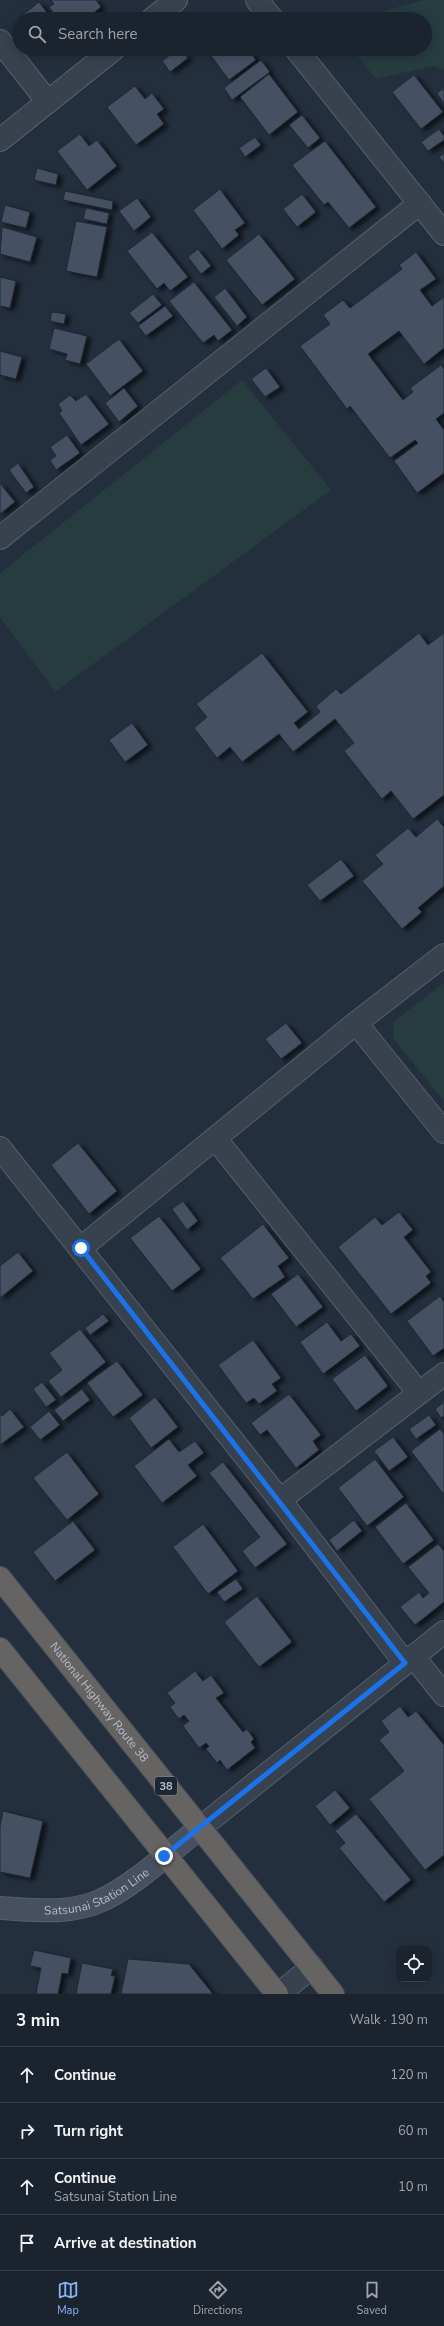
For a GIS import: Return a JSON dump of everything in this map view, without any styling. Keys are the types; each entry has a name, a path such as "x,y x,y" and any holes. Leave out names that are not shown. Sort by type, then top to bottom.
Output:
{"highway":[{"name":"National Highway Route 38","path":"0,1578 333,1994"},
{"path":"0,1649 164,1856 278,1994"}],"main road":[{"name":"Satsunai Station Line","path":"0,1908 39,1911 70,1909 102,1901 138,1877 200,1828"}],"street":[{"path":"161,12 176,0"},
{"path":"257,0 266,12"},
{"path":"0,41 48,102"},
{"path":"0,140 105,56"},
{"path":"302,56 444,234"},
{"path":"0,538 420,204"},
{"path":"81,1248 356,1024 444,955"},
{"path":"356,1024 444,1132"},
{"path":"215,1138 420,1393"},
{"path":"0,1148 409,1660 444,1695"},
{"path":"280,1500 444,1374"},
{"path":"200,1828 444,1632"},
{"path":"278,1994 312,1967"}],"green space":[{"path":"425,0 444,0 444,70 433,66 376,79 358,56 432,56 432,12 380,12"},
{"path":"242,380 331,490 55,692 0,617 0,573"},
{"path":"444,983 444,1101 393,1038 394,1021"}],"building":[{"path":"51,0 96,0 101,7 95,12 53,12 49,7 54,4"},
{"path":"39,2 47,12 26,12"},
{"path":"169,56 186,56 188,58 170,72 162,61"},
{"path":"211,56 253,56 256,60 229,80"},
{"path":"261,60 270,72 232,100 224,88"},
{"path":"269,74 298,112 269,135 240,97"},
{"path":"414,75 443,112 421,129 392,92"},
{"path":"135,86 145,99 152,93 164,109 157,114 164,124 136,145 107,107"},
{"path":"444,88 444,104 437,93"},
{"path":"302,115 320,138 308,148 289,125"},
{"path":"439,129 444,136 444,140 428,151 421,142"},
{"path":"80,134 89,146 97,140 117,166 87,190 57,151"},
{"path":"255,137 261,145 245,157 239,148"},
{"path":"325,141 376,207 349,228 328,202 324,205 292,165"},
{"path":"444,153 444,164 439,157"},
{"path":"37,168 58,174 56,185 34,180"},
{"path":"220,189 245,223 235,230 239,235 222,249 193,210"},
{"path":"65,191 113,201 112,210 63,200"},
{"path":"302,194 316,212 297,227 283,209"},
{"path":"137,198 151,217 134,231 119,211"},
{"path":"5,205 30,212 26,228 1,222"},
{"path":"86,208 109,213 107,224 83,219"},
{"path":"76,221 107,227 97,277 66,271"},
{"path":"2,227 37,237 30,262 0,254"},
{"path":"152,232 188,277 170,291 164,283 157,289 127,251"},
{"path":"259,234 295,279 262,305 226,260"},
{"path":"198,249 211,266 201,274 188,257"},
{"path":"416,252 436,279 420,290 432,306 444,297 444,348 424,364 399,331 368,354 403,400 413,392 410,388 441,365 444,369 444,413 436,419 444,430 444,473 417,493 394,461 418,443 415,440 390,458 350,406 347,409 300,346 330,324 323,315 343,300 350,308 402,269 399,265"},
{"path":"0,277 16,281 10,308 0,306"},
{"path":"194,282 232,330 218,341 214,335 203,343 169,301"},
{"path":"225,288 247,317 237,326 214,297"},
{"path":"153,294 162,305 138,323 129,313"},
{"path":"165,306 173,316 146,336 138,326"},
{"path":"52,312 66,314 64,324 50,321"},
{"path":"54,328 87,336 80,364 65,360 67,354 49,349"},
{"path":"119,339 143,371 110,396 86,364"},
{"path":"0,351 22,357 16,379 0,375"},
{"path":"266,368 280,387 265,397 251,379"},
{"path":"124,388 138,406 119,422 105,403"},
{"path":"86,394 109,424 81,445 59,413 62,411 58,404 70,395 76,401"},
{"path":"67,435 80,453 56,470 50,460 56,456 50,447"},
{"path":"18,463 34,487 26,493 9,470"},
{"path":"0,483 15,502 0,514"},
{"path":"419,633 428,645 444,633 444,795 413,819 391,791 382,799 344,751 354,743 335,719 293,752 279,734 242,762 230,747 217,758 194,728 207,717 196,704 262,653 308,712 294,723 299,729 320,712 316,706 336,689 341,694"},
{"path":"132,723 148,745 125,762 109,740"},
{"path":"437,819 444,827 444,886 418,908 422,912 402,929 362,881 383,864 375,855 408,828 416,837"},
{"path":"341,859 354,876 320,901 307,885"},
{"path":"286,1023 302,1043 281,1059 265,1039"},
{"path":"78,1143 117,1191 89,1214 51,1165"},
{"path":"183,1201 198,1221 187,1230 172,1209"},
{"path":"399,1212 413,1230 404,1237 431,1272 426,1276 431,1283 391,1314 338,1247 375,1217 382,1225"},
{"path":"159,1216 201,1269 172,1291 130,1238"},
{"path":"263,1224 289,1258 278,1266 285,1277 253,1299 220,1258"},
{"path":"18,1252 33,1271 0,1298 0,1266"},
{"path":"298,1274 323,1307 296,1327 271,1294"},
{"path":"440,1296 444,1302 444,1348 433,1356 407,1321"},
{"path":"103,1314 109,1321 90,1335 85,1328"},
{"path":"327,1322 341,1341 351,1334 360,1346 323,1374 300,1342"},
{"path":"80,1329 106,1362 61,1397 48,1381 62,1370 49,1353"},
{"path":"253,1340 281,1378 272,1384 277,1391 259,1404 254,1398 246,1403 218,1365"},
{"path":"365,1355 388,1386 356,1411 332,1379"},
{"path":"117,1361 143,1395 113,1417 87,1383"},
{"path":"42,1382 56,1400 46,1407 33,1389"},
{"path":"82,1389 90,1400 63,1421 54,1410"},
{"path":"289,1394 321,1435 313,1441 319,1450 296,1468 267,1430 260,1435 251,1423"},
{"path":"155,1397 178,1427 151,1448 129,1418"},
{"path":"444,1402 444,1416 441,1418 435,1409"},
{"path":"10,1409 24,1427 0,1445 0,1413 2,1416"},
{"path":"49,1411 60,1425 40,1440 30,1427"},
{"path":"429,1415 436,1425 416,1439 409,1429"},
{"path":"440,1429 444,1434 444,1495 411,1451"},
{"path":"393,1437 408,1457 389,1471 374,1451"},
{"path":"169,1439 179,1452 195,1441 204,1453 188,1465 197,1476 162,1503 134,1466"},
{"path":"67,1452 99,1494 67,1520 33,1478"},
{"path":"375,1459 404,1497 367,1526 338,1488"},
{"path":"223,1462 287,1544 255,1568 242,1551 260,1537 209,1473"},
{"path":"406,1503 434,1540 403,1564 375,1527"},
{"path":"354,1520 362,1531 337,1551 329,1540"},
{"path":"73,1521 95,1550 55,1581 33,1552"},
{"path":"203,1524 238,1571 208,1594 173,1547"},
{"path":"438,1544 444,1551 444,1602 415,1625 400,1607 419,1592 423,1598 429,1593 408,1567"},
{"path":"236,1579 243,1589 224,1602 217,1592"},
{"path":"257,1596 292,1642 259,1667 224,1622"},
{"path":"195,1671 203,1681 211,1675 224,1693 216,1698 243,1732 247,1729 254,1739 251,1742 255,1748 227,1770 220,1760 217,1763 206,1749 209,1746 206,1743 199,1748 183,1726 189,1721 184,1715 179,1719 170,1707 175,1703 167,1693"},
{"path":"400,1706 408,1717 416,1711 444,1745 444,1855 425,1870 369,1799 404,1771 379,1740 389,1732 381,1721"},
{"path":"335,1790 350,1808 330,1825 315,1806"},
{"path":"3,1811 43,1821 30,1878 0,1872 0,1826"},
{"path":"356,1814 411,1880 384,1902 339,1848 345,1843 335,1831"},
{"path":"34,1950 71,1958 68,1974 62,1973 58,1994 36,1994 41,1968 30,1966"},
{"path":"128,1959 189,1964 213,1994 121,1994"},
{"path":"82,1963 113,1969 111,1976 115,1976 111,1994 76,1994"}],"route":[{"path":"81,1248 280,1500 405,1663 164,1856"}]}
